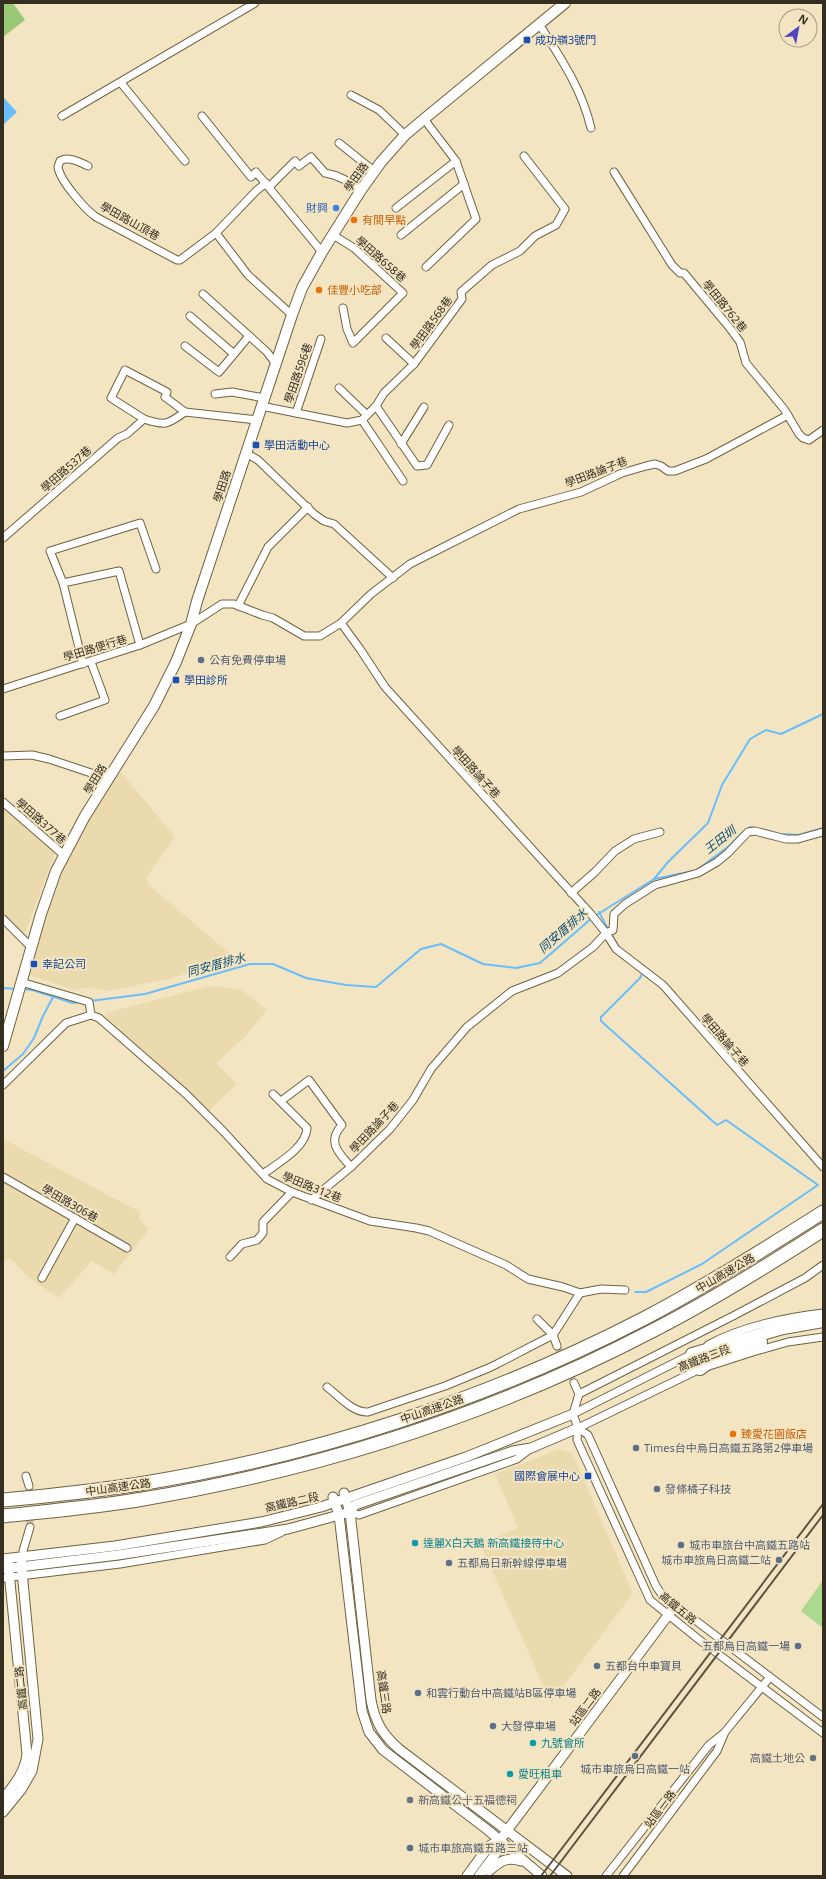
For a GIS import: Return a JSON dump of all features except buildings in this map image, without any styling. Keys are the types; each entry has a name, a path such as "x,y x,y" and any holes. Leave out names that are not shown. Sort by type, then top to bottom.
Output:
{"highway":[{"name":"中山高速公路","path":"3,1500 139,1484 210,1471 327,1443 439,1407 526,1374 643,1319 742,1264 823,1212"},
{"name":"中山高速公路","path":"3,1516 141,1499 213,1486 324,1459 444,1421 532,1388 650,1332 750,1277 823,1230"},
{"path":"692,1354 753,1336 823,1321"},
{"path":"700,1369 715,1358 755,1343 823,1321"}],"main road":[{"name":"學田路","path":"3,1046 40,914 56,871 85,816 154,706 176,662 191,624 197,601 302,288 322,252 361,190 374,171 405,135 565,3"}],"street":[{"path":"62,116 121,83 255,3"},
{"path":"539,24 578,87 587,108 592,128"},
{"path":"121,83 185,161"},
{"path":"351,96 379,110 405,135"},
{"path":"202,116 251,178 256,172 322,252"},
{"path":"424,119 456,161 476,219 426,267"},
{"path":"339,143 374,171"},
{"name":"學田路568巷","path":"365,418 384,394 414,364 429,345 442,324 462,299 461,292 492,265 520,251 535,236 556,225 563,214 564,210 524,156"},
{"name":"學田路山頂巷","path":"88,166 70,158 60,160 58,167 74,194 88,210 96,217 180,260 216,233 256,191 267,185 295,161 298,166 311,157 325,174 333,174 346,180 361,190"},
{"path":"396,208 456,161"},
{"name":"學田路762巷","path":"614,172 672,265 680,273 684,273 729,327 740,342 746,363 769,389 803,438 809,440 823,430"},
{"path":"401,235 464,184"},
{"path":"216,233 248,275 292,315"},
{"name":"學田路658巷","path":"333,235 354,248 403,293 353,343 347,329 342,308"},
{"path":"203,294 267,352 276,364"},
{"path":"190,316 234,354"},
{"path":"185,346 218,372 249,336"},
{"path":"386,338 414,364"},
{"name":"學田路596巷","path":"296,413 321,339"},
{"path":"185,412 169,423 162,425 144,419 111,398 125,370 167,392 165,397 185,412 257,420"},
{"path":"339,388 365,418 403,481"},
{"path":"215,394 232,392 296,413 347,423 365,418"},
{"path":"376,406 417,466 428,465 450,425"},
{"path":"402,444 424,407"},
{"name":"學田路論子巷","path":"191,624 222,604 234,604 273,618 304,636 320,636 341,623 371,594 410,564 519,509 581,492 622,473 646,466 655,464 668,471 675,471 706,459 788,415"},
{"name":"學田路537巷","path":"3,538 118,438 127,434 144,419"},
{"path":"246,453 258,460 308,508 324,521 334,524 393,578"},
{"path":"238,606 268,547 308,508"},
{"path":"83,664 63,583 50,551 140,523 156,570"},
{"path":"63,583 119,571 140,645"},
{"name":"學田路論子巷","path":"341,623 385,687 571,893 606,933 616,949 663,985 823,1167"},
{"name":"學田路便行巷","path":"3,689 91,662 140,645 191,624"},
{"path":"60,716 105,700 91,662"},
{"path":"3,756 32,755 109,779"},
{"name":"學田路377巷","path":"3,802 65,856"},
{"name":"學田路論子巷","path":"311,1200 351,1167 390,1129 413,1100 431,1069 468,1027 512,990 558,973 593,947 606,933 613,930 614,914 625,904 654,885 698,873 728,853 748,832 755,831 786,839 798,839 823,832"},
{"path":"571,893 595,872 615,851 634,839 660,832"},
{"path":"3,920 31,947"},
{"path":"3,1085 66,1023 91,1015 89,1002 21,982"},
{"name":"學田路312巷","path":"91,1015 99,1018 186,1094 224,1132 267,1179 311,1200 370,1221 429,1231 506,1265 528,1279 564,1287 580,1293"},
{"path":"281,1101 309,1080 342,1125 336,1132 334,1139 338,1152 351,1167"},
{"path":"263,1174 292,1152 307,1136 307,1128 274,1094"},
{"name":"學田路306巷","path":"3,1177 127,1248"},
{"path":"230,1257 242,1244 257,1240 263,1233 263,1222 292,1192"},
{"path":"42,1278 75,1218"},
{"path":"579,1394 805,1278 823,1265"},
{"path":"327,1387 356,1410 362,1413 368,1412 445,1386 497,1364 553,1335 580,1293 601,1289 625,1290"},
{"path":"537,1319 553,1335 557,1346"},
{"name":"高鐵路三段","path":"578,1428 700,1369 788,1342 823,1337"},
{"name":"高鐵路三段","path":"572,1414 692,1354"},
{"path":"572,1414 579,1394 574,1383"},
{"name":"高鐵五路","path":"572,1414 578,1428 577,1440 650,1600 668,1616 823,1733"},
{"name":"高鐵路二段","path":"6,1557 21,1553 115,1546 253,1523 345,1497 466,1458 572,1414"},
{"path":"6,1573 288,1529 350,1512 356,1505 513,1451 531,1448 578,1428"},
{"name":"高鐵五路","path":"578,1428 588,1435 656,1586 662,1596 823,1717"},
{"path":"26,1476 29,1486"},
{"name":"高鐵三路","path":"345,1497 350,1512 371,1700 378,1726 384,1735 399,1749 567,1876"},
{"path":"334,1500 339,1515 362,1711 369,1732 383,1750 500,1840 542,1876"},
{"path":"21,1553 28,1537 30,1527"},
{"name":"高鐵二路","path":"3,1812 21,1790 32,1771 38,1739 21,1553"},
{"name":"高鐵二路","path":"3,1799 20,1777 27,1754 6,1573 6,1557"},
{"name":"站區二路","path":"479,1876 497,1852 500,1840 507,1830 674,1606"},
{"name":"站區一路","path":"623,1876 717,1751 725,1732 770,1677"},
{"path":"606,1876 709,1745 725,1732"},
{"name":"站區二路","path":"468,1876 489,1846 500,1840"},
{"path":"483,1876 496,1864 503,1860 514,1859 524,1862"}],"shaded area":[{"path":"120,771 175,837 146,878 149,885 235,958 169,979 106,991 88,988 74,990 29,975 46,904 67,859 109,783"},
{"path":"3,803 56,852 25,933 17,930 3,915"},
{"path":"209,986 240,989 267,1010 245,1037 216,1063 237,1084 209,1111 205,1111 105,1018 106,1013"},
{"path":"7,1141 140,1212 139,1219 149,1229 114,1274 92,1261 59,1298 29,1278 10,1258 3,1261 3,1142"},
{"path":"560,1449 570,1452 574,1457 633,1593 551,1703 480,1544 518,1528 495,1474"}],"green space":[{"path":"3,3 13,3 25,20 3,37"},
{"path":"823,1580 823,1628 801,1611"}],"water":[{"path":"3,97 17,112 3,125"}],"waterway":[{"name":"同安厝排水","path":"595,916 654,879 668,862 708,823 722,785 750,739 766,730 781,734 823,714"},
{"name":"王田圳","path":"697,870 729,846 750,827 754,828"},
{"name":"王田圳","path":"781,834 799,835 823,828"},
{"name":"王田圳","path":"760,829 773,832"},
{"name":"王田圳","path":"654,879 693,871"},
{"path":"599,912 608,929"},
{"name":"同安厝排水","path":"90,1001 145,994 250,964 273,964 306,978 346,985 376,987 421,949 441,944 483,964 516,968 540,963 592,918"},
{"path":"611,933 616,943"},
{"path":"635,1292 646,1292 702,1264 818,1185 726,1120 717,1125 601,1021 601,1017 640,978 643,972"},
{"name":"王田圳","path":"3,988 16,989"},
{"name":"同安厝排水","path":"22,989 32,990 73,1003 80,1002"},
{"name":"同安厝排水","path":"3,1071 23,1054 34,1038 53,997"}],"tunnel":[{"path":"557,1346 574,1383"},
{"path":"29,1486 30,1527"}],"railway":[{"path":"541,1876 823,1504"},
{"path":"550,1876 823,1515"}],"place":[{"name":"成功嶺3號門","path":"527,40"},
{"name":"財興","path":"336,208"},
{"name":"有間早點","path":"354,220"},
{"name":"佳豐小吃部","path":"319,290"},
{"name":"學田活動中心","path":"256,445"},
{"name":"公有免費停車場","path":"201,660"},
{"name":"學田診所","path":"176,680"},
{"name":"幸記公司","path":"34,964"},
{"name":"臻愛花園飯店","path":"733,1434"},
{"name":"Times台中烏日高鐵五路第2停車場","path":"636,1448"},
{"name":"國際會展中心","path":"588,1476"},
{"name":"發條橘子科技","path":"657,1489"},
{"name":"達麗X白天鵝 新高鐵接待中心","path":"415,1543"},
{"name":"城市車旅台中高鐵五路站","path":"681,1545"},
{"name":"城市車旅烏日高鐵二站","path":"779,1560"},
{"name":"五都烏日新幹線停車場","path":"449,1563"},
{"name":"五都烏日高鐵一場","path":"798,1646"},
{"name":"五都台中車寶貝","path":"597,1666"},
{"name":"和雲行動台中高鐵站B區停車場","path":"418,1693"},
{"name":"大發停車場","path":"493,1726"},
{"name":"九號會所","path":"533,1743"},
{"name":"城市車旅烏日高鐵一站","path":"635,1756"},
{"name":"高鐵土地公","path":"813,1758"},
{"name":"愛旺租車","path":"510,1774"},
{"name":"新高鐵公十五福德祠","path":"410,1800"},
{"name":"城市車旅高鐵五路三站","path":"410,1848"}]}
